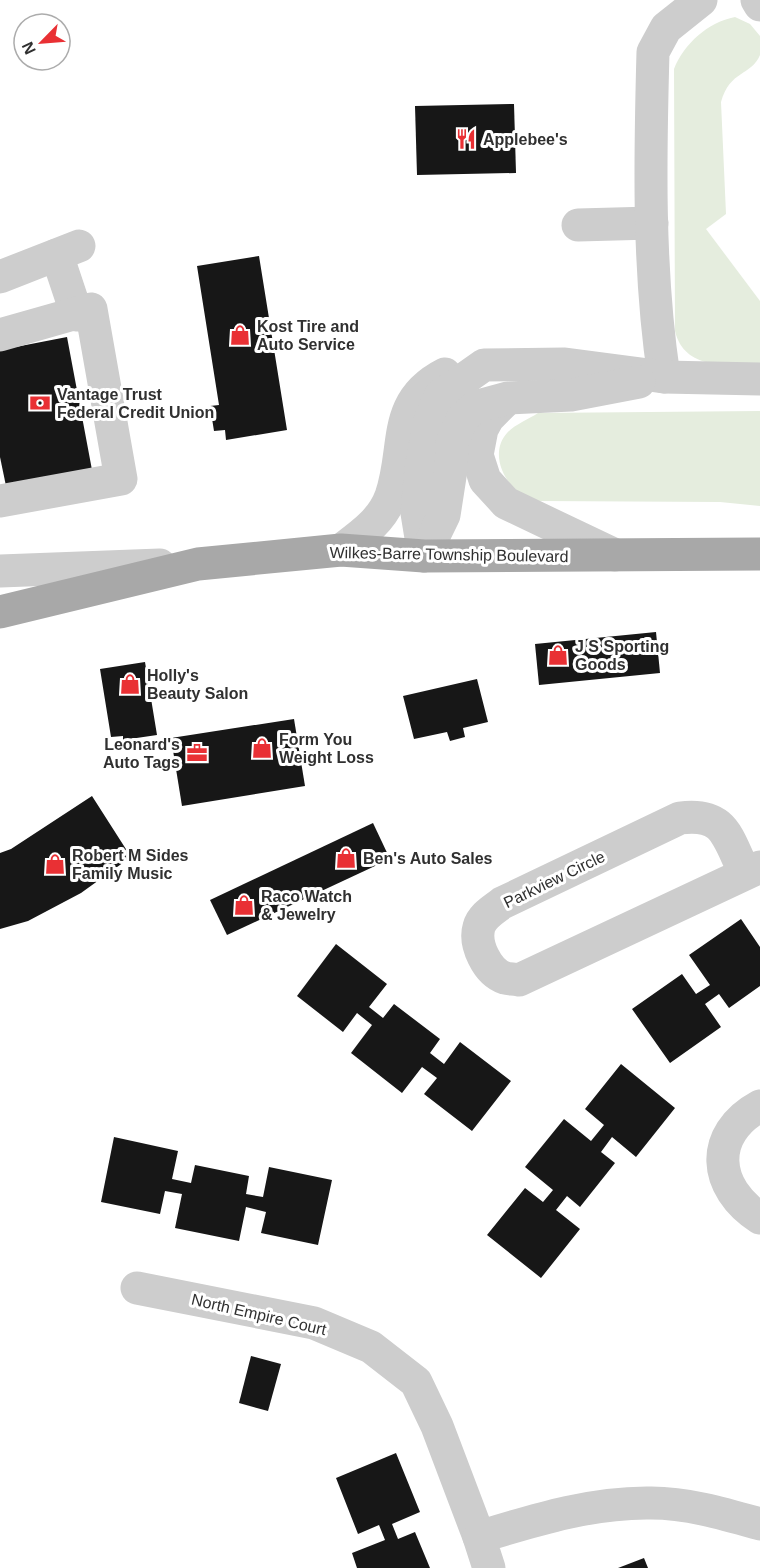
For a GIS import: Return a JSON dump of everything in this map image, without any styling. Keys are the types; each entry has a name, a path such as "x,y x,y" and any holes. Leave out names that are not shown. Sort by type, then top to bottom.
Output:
{"main road":[{"name":"Wilkes-Barre Township Boulevard","path":"0,612 198,564 341,550 424,556 760,554"}],"street":[{"path":"664,377 656,325 652,223 653,52 666,28 701,0"},
{"path":"757,0 760,4"},
{"path":"578,225 652,223"},
{"path":"0,276 68,251 76,315"},
{"path":"0,335 91,309 121,479 0,501"},
{"path":"341,550 374,526 391,497 407,410 432,381 461,366 565,364 664,377 760,379"},
{"path":"424,556 417,513 421,468 430,420 440,396 484,365"},
{"path":"424,556 444,515 451,470 452,443 462,419 475,407 508,398 571,395 664,377"},
{"path":"508,398 488,418 482,429 477,455 485,480 506,503 615,555"},
{"path":"0,571 198,564"},
{"name":"Parkview Circle","path":"698,816 711,818 724,831 752,870 519,980 504,978 490,969 477,942 479,926 487,913 502,903 680,818 698,816"},
{"path":"760,1106 734,1123 724,1144 723,1167 733,1191 750,1212 760,1218"},
{"name":"North Empire Court","path":"137,1288 314,1323 371,1347 416,1382 437,1426 489,1568"},
{"path":"479,1537 566,1511 651,1503 714,1511 760,1524"}],"green space":[{"path":"735,17 750,24 760,36 760,55 751,67 730,84 721,102 726,214 706,229 760,301 760,369 721,366 697,359 680,344 675,331 674,69 684,51 706,29"},
{"path":"760,411 760,506 720,502 538,501 524,496 511,485 500,463 500,448 507,433 538,413"}],"building":[{"name":"Applebee's","path":"514,104 516,173 417,175 415,106"},
{"name":"Kost Tire and Auto Service","path":"259,256 287,430 226,440 225,430 214,431 210,406 219,405 197,266"},
{"name":"Vantage Trust Federal Credit Union","path":"67,337 92,470 6,486 0,457 0,350"},
{"path":"656,632 660,673 539,685 535,644"},
{"path":"145,662 157,735 123,740 123,736 111,737 100,669"},
{"path":"477,679 488,722 463,728 465,737 450,741 447,732 414,739 403,696"},
{"path":"294,719 305,786 182,806 171,738"},
{"path":"92,796 131,857 81,893 28,921 0,929 0,853 11,849"},
{"path":"373,823 390,859 227,935 210,900"},
{"path":"741,919 760,947 760,986 729,1008 719,994 705,1004 721,1027 670,1063 632,1009 682,974 696,994 710,985 689,955"},
{"path":"336,944 387,984 369,1007 383,1018 394,1004 440,1039 430,1053 444,1064 460,1042 511,1081 472,1131 424,1094 437,1078 422,1067 402,1093 351,1053 372,1025 357,1013 343,1032 297,996"},
{"path":"621,1064 675,1108 636,1157 612,1137 601,1152 615,1163 580,1207 567,1196 556,1210 580,1229 541,1278 487,1235 525,1188 543,1202 553,1190 525,1167 564,1119 591,1141 604,1125 585,1109"},
{"path":"114,1137 178,1151 172,1179 191,1183 195,1165 249,1176 246,1194 263,1197 269,1167 332,1180 318,1245 261,1233 266,1212 246,1207 239,1241 175,1228 182,1194 165,1191 160,1214 101,1202"},
{"path":"251,1356 281,1364 268,1411 239,1403"},
{"path":"396,1453 420,1512 392,1524 398,1539 415,1532 430,1568 357,1568 352,1553 385,1540 379,1525 358,1534 336,1478"},
{"path":"644,1558 648,1568 618,1568"}],"place":[{"name":"Applebee's","path":"466,139"},
{"name":"Kost Tire and Auto Service","path":"240,335"},
{"name":"Vantage Trust Federal Credit Union","path":"40,403"},
{"name":"J S Sporting Goods","path":"558,655"},
{"name":"Holly's Beauty Salon","path":"130,684"},
{"name":"Form You Weight Loss","path":"262,748"},
{"name":"Leonard's Auto Tags","path":"197,753"},
{"name":"Ben's Auto Sales","path":"346,858"},
{"name":"Robert M Sides Family Music","path":"55,864"},
{"name":"Raco Watch & Jewelry","path":"244,905"}]}
